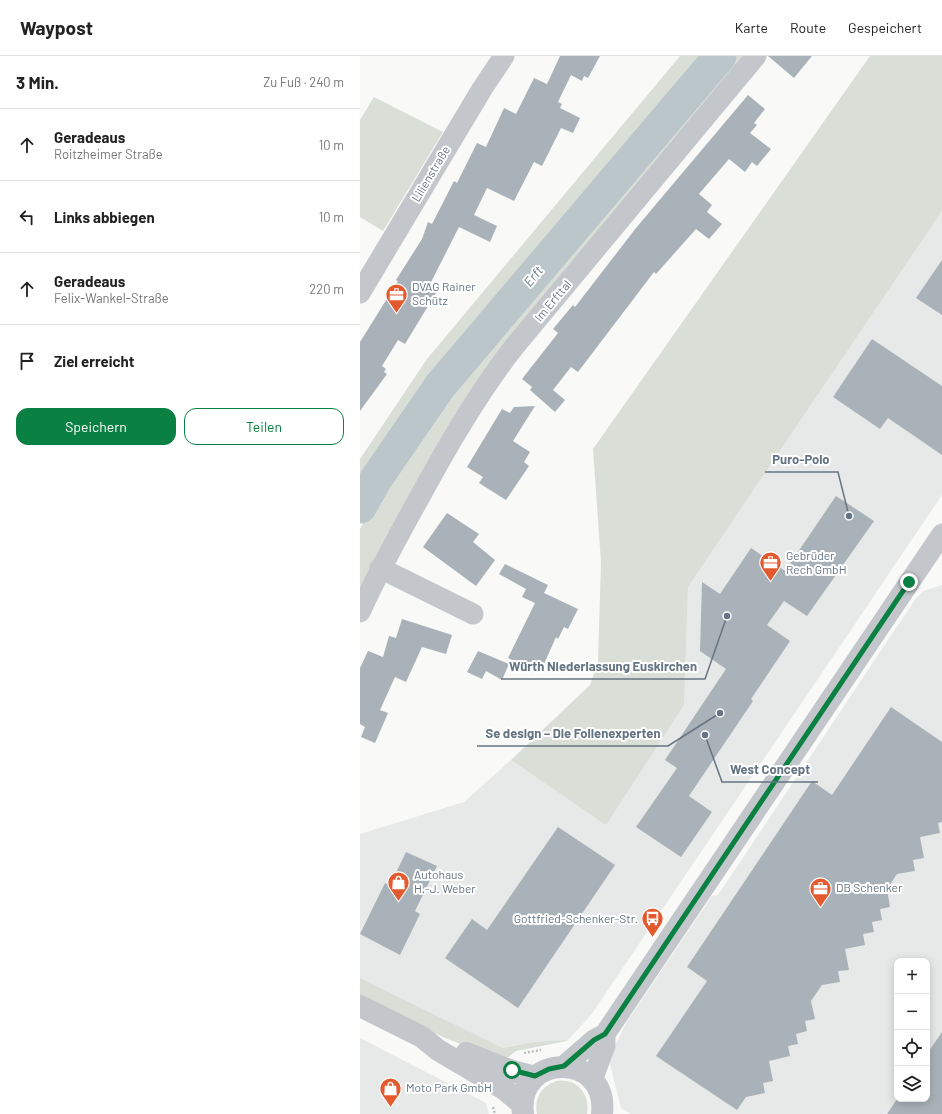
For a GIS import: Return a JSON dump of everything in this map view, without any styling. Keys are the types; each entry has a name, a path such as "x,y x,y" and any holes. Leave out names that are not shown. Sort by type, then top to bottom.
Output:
{"street":[{"name":"Lilienstraße","path":"360,293 482,89 504,56"},
{"name":"Im Erfttal","path":"360,612 380,568 438,462 498,367 756,56"},
{"path":"564,1066 594,1040 605,1034 936,556 942,534"},
{"path":"380,568 473,614"},
{"path":"360,1006 422,1037 438,1050 504,1089 522,1109"},
{"path":"592,1080 605,1046 605,1034"},
{"path":"422,1037 441,1041 493,1064 535,1076"},
{"path":"522,1109 526,1089 535,1076 549,1069 564,1066 580,1070 592,1080 600,1093 604,1112"}],"shaded area":[{"path":"680,56 711,56 465,338 418,400 401,429 360,488 360,459 427,359"},
{"path":"728,56 750,56 574,267 360,598 360,529 378,494 412,443 454,385 504,321"},
{"path":"870,56 942,56 942,211 688,587 684,705 606,825 511,760 590,685 598,662 601,562 593,449"},
{"path":"374,97 443,132 383,231 360,217 360,120"},
{"path":"942,211 942,495 591,1015 567,1041 533,1042 503,1048 360,978 360,834 464,802 511,760 606,824 684,705 688,587"},
{"path":"942,585 942,1114 631,1114 621,1108 610,1064 615,1046 626,1023 712,896 718,895 916,598 923,591"},
{"path":"360,978 503,1048 533,1042 567,1041 516,1051 503,1061 445,1038 360,996"},
{"path":"360,1038 486,1103 489,1114 360,1114"},
{"path":"563,1080 570,1082 576,1084 580,1088 587,1100 587,1114 537,1114 536,1108 540,1094 546,1086 556,1081"}],"building":[{"path":"560,56 600,56 588,78 584,76 582,81 571,75 558,102 562,104 560,108 580,118 573,133 561,128 542,166 534,162 514,201 487,188 474,215 497,226 490,242 459,227 428,288 436,293 405,344 398,340 382,366 386,369 384,372 387,374 360,411 360,342 422,239 428,222 432,224 454,181 457,183 477,143 486,147 504,108 516,114 534,78 547,84"},
{"path":"768,56 812,56 794,78"},
{"path":"748,95 765,109 754,123 757,125 750,133 771,149 757,166 752,162 745,172 729,159 699,194 712,205 707,212 722,224 709,239 696,229 656,274 654,272 578,372 571,367 553,390 565,400 555,412 530,390 532,387 522,379 558,333 553,329 573,305 575,307 636,228"},
{"path":"942,260 942,315 916,298"},
{"path":"872,339 942,386 942,455 888,418 880,429 833,397"},
{"path":"535,406 513,441 530,452 524,462 529,466 506,500 479,483 483,477 467,467 502,409 510,413 514,407"},
{"path":"836,496 874,521 807,616 784,601 767,625 790,641 751,699 753,701 689,796 712,812 681,857 636,827 677,768 665,760 726,669 700,651 702,582 720,594 751,548 785,571"},
{"path":"447,513 479,534 473,542 495,560 476,586 423,547"},
{"path":"505,564 548,585 544,593 578,609 568,629 564,627 558,639 556,637 540,673 508,658 535,603 522,597 526,589 499,574"},
{"path":"402,619 452,635 446,654 422,647 406,682 395,677 380,710 388,713 375,743 361,737 365,727 360,724 360,668 368,651 383,657 389,636 396,638"},
{"path":"478,651 509,664 502,680 486,671 482,679 467,672"},
{"name":"DB Schenker","path":"891,707 942,742 942,822 938,823 940,833 920,837 924,858 913,860 915,871 897,874 887,889 890,907 880,909 882,920 872,922 874,932 863,934 865,945 845,949 849,970 838,971 840,982 822,985 811,1001 815,1019 805,1021 807,1031 796,1034 798,1044 788,1046 790,1056 769,1061 773,1081 763,1083 765,1093 746,1097 737,1110 656,1056 707,981 687,967 812,781 832,795"},
{"path":"558,827 615,865 518,1008 445,958 472,919 487,930"},
{"name":"Autohaus H.-J. Weber","path":"406,852 437,866 415,911 420,914 400,955 360,934 385,883 390,885"},
{"path":"942,1032 942,1114 887,1114 895,1102 930,1102 930,1050"}],"waterway":[{"name":"Erft","path":"360,507 376,479 440,386 720,56"}],"place":[{"name":"DVAG Rainer Schütz","path":"396,314"},
{"name":"Puro-Polo","path":"849,516"},
{"name":"Gebrüder Rech GmbH","path":"770,582"},
{"name":"Würth Niederlassung Euskirchen","path":"727,616"},
{"name":"Se design – Die Folienexperten","path":"720,713"},
{"name":"West Concept","path":"705,735"},
{"name":"Autohaus H.-J. Weber","path":"398,902"},
{"name":"DB Schenker","path":"821,908"},
{"name":"Gottfried-Schenker-Str.","path":"653,938"},
{"name":"Moto Park GmbH","path":"391,1108"}],"route":[{"path":"512,1070 535,1076 554,1067 564,1066 582,1052 594,1040 605,1034 909,582"}]}
